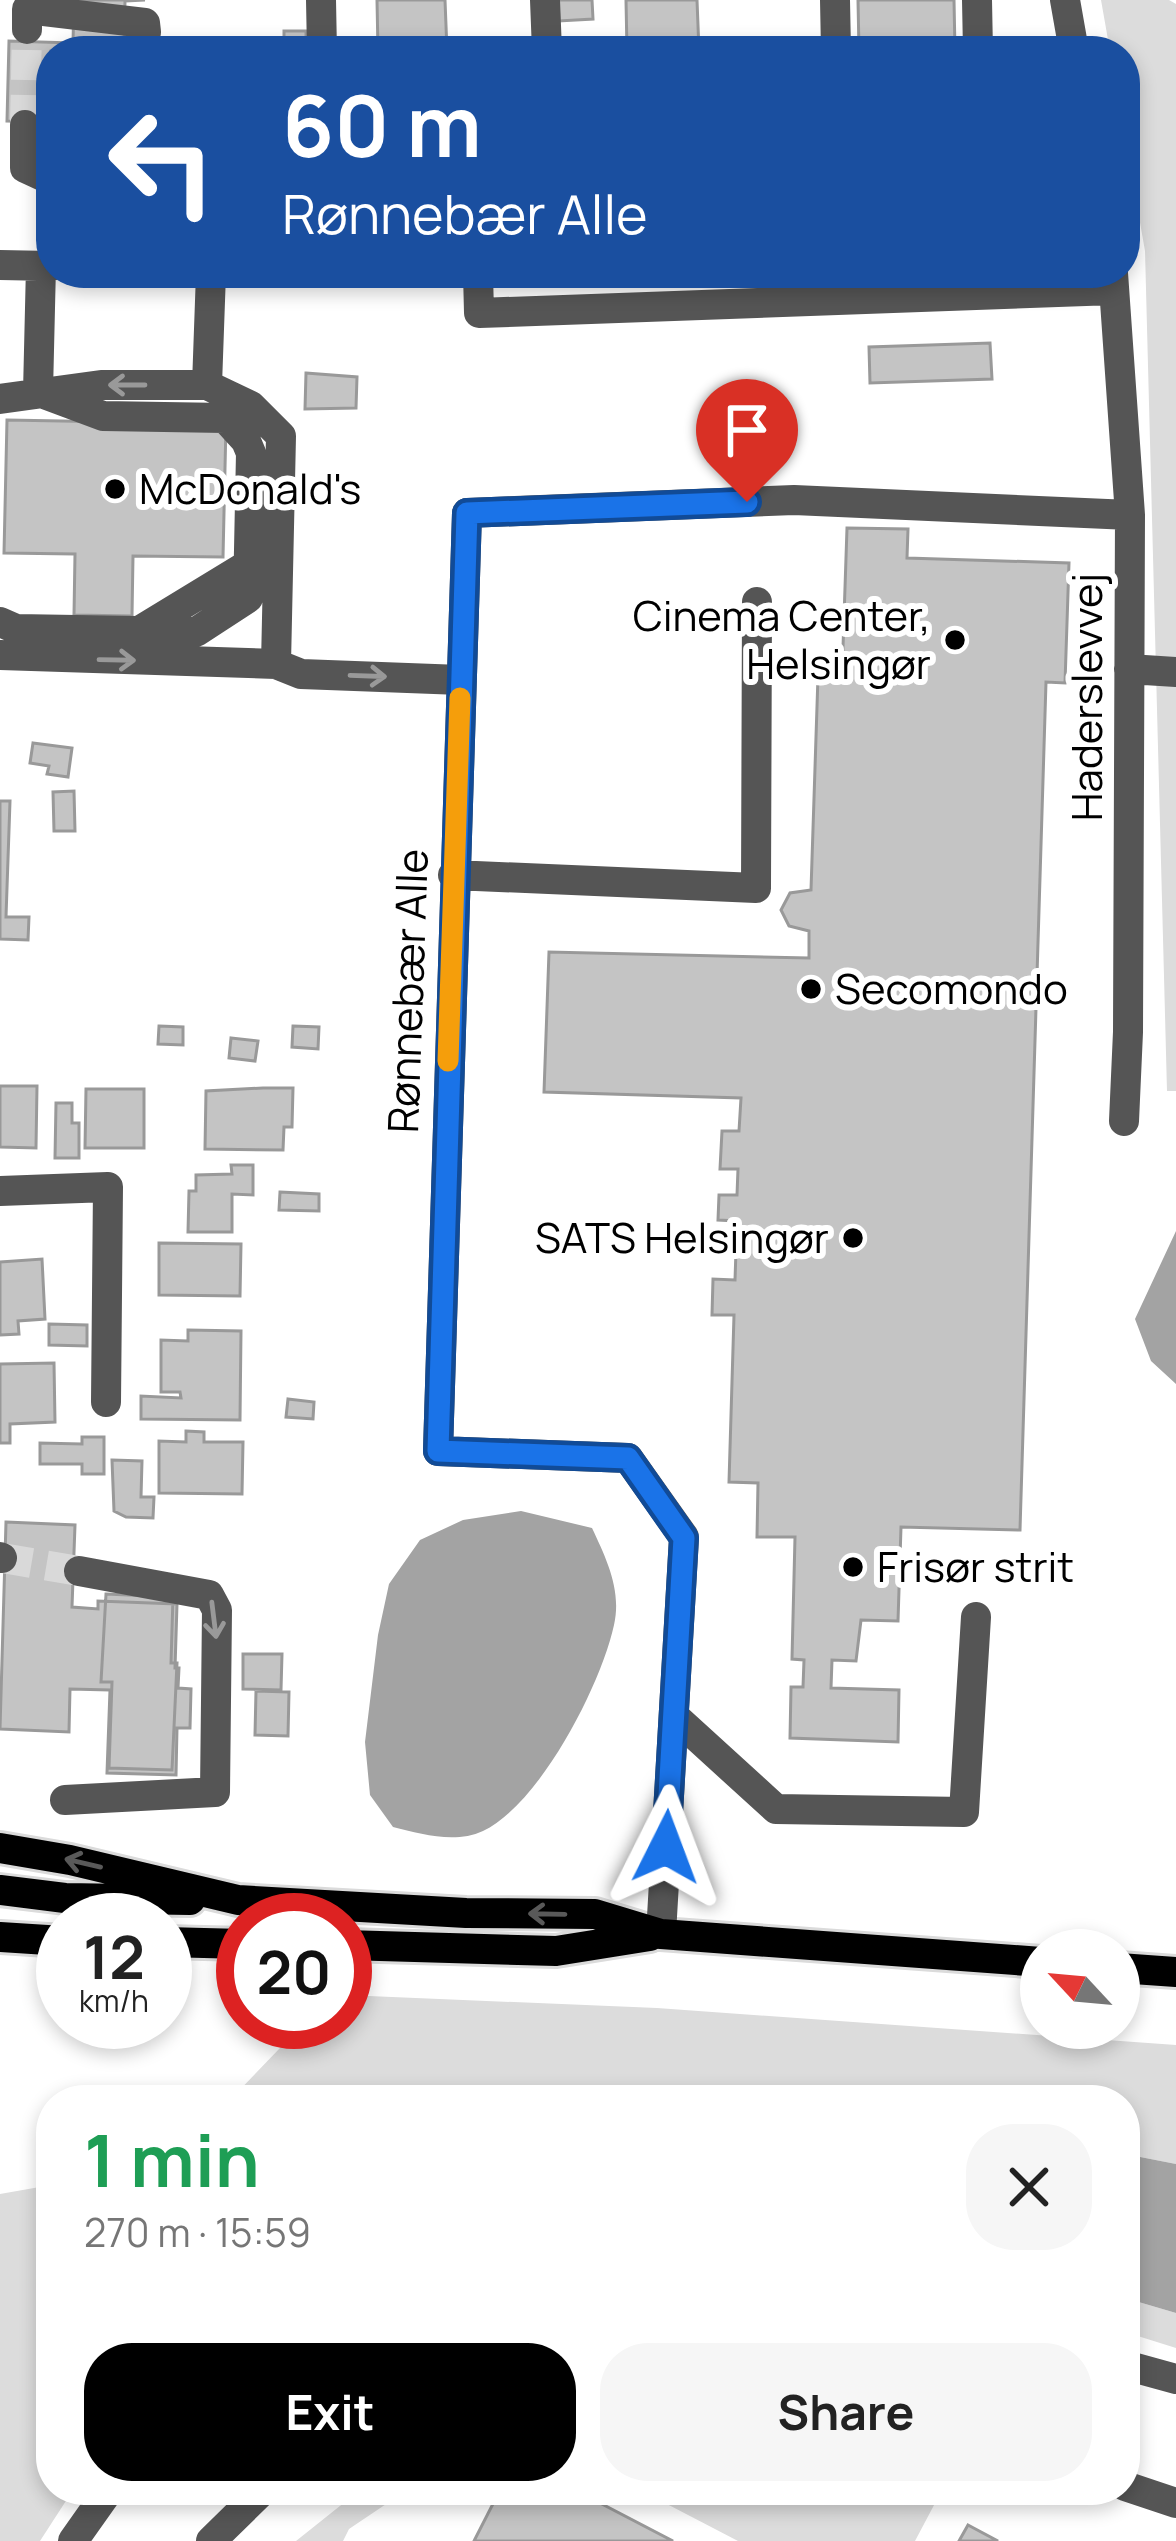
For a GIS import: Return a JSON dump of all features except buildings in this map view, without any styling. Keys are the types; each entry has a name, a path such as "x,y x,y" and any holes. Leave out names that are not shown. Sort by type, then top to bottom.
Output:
{"main road":[{"path":"0,1848 216,1895"},
{"path":"0,1890 65,1898 216,1900"},
{"path":"372,1908 595,1914 661,1934 1020,1960"},
{"path":"372,1946 556,1951 661,1934"},
{"path":"0,1937 36,1939"},
{"path":"1140,1969 1176,1972"}],"street":[{"path":"321,0 322,36"},
{"path":"545,0 546,36"},
{"path":"835,0 836,36"},
{"path":"976,0 977,36"},
{"path":"1065,0 1071,36"},
{"path":"27,28 27,9 145,23 146,32"},
{"path":"26,125 25,168 36,173"},
{"path":"0,265 36,266"},
{"path":"38,392 45,288"},
{"path":"207,385 210,288"},
{"path":"478,288 479,313 817,288"},
{"name":"Haderslevvej","path":"1114,288 1130,515 1124,1121"},
{"path":"0,399 101,385 207,385 251,406 281,436 276,664"},
{"path":"0,622 16,629 139,631 248,564 251,453 225,418 104,416 38,392"},
{"name":"Rønnebær Alle","path":"661,1934 684,1538 628,1458 438,1451 467,513 794,500 1130,515"},
{"path":"453,874 756,888 757,602"},
{"path":"0,656 276,664 301,674 461,680"},
{"path":"1130,669 1176,671"},
{"path":"0,1190 108,1187 106,1402"},
{"path":"64,1800 215,1792 217,1610 209,1595 79,1571"},
{"path":"674,1716 776,1808 964,1812 976,1617"},
{"path":"1140,2369 1176,2379"},
{"path":"1140,2491 1176,2503"},
{"path":"73,2541 98,2505"},
{"path":"212,2541 248,2505"}],"shaded area":[{"path":"1101,0 1169,0 1176,4 1176,1091 1167,1091 1145,251 1140,222 1140,36 1107,36"},
{"path":"1176,1231 1176,1384 1151,1361 1135,1319"},
{"path":"521,1511 592,1528 611,1575 616,1612 596,1679 546,1770 504,1817 483,1831 461,1837 393,1827 370,1795 365,1742 389,1584 420,1540 463,1520"},
{"path":"372,1996 657,2008 1020,2034 1020,2049 1176,2045 1176,2164 1140,2157 1140,2085 244,2085 279,2049 372,2049"},
{"path":"1140,2157 1176,2164 1176,2313 1140,2302"},
{"path":"36,2188 36,2505 63,2505 40,2541 0,2541 0,2194"},
{"path":"1140,2302 1176,2313 1176,2348 1140,2337"},
{"path":"341,2505 385,2505 349,2529 343,2541 296,2541"},
{"path":"669,2505 934,2505 915,2541 738,2541"}],"tunnel":[{"path":"25,125 27,29"},
{"path":"2,1558 79,1571"}],"slow traffic":[{"path":"448,1061 460,698"}],"place":[{"name":"McDonald's","path":"115,489"},
{"name":"Cinema Center, Helsingør","path":"955,640"},
{"name":"Secomondo","path":"811,989"},
{"name":"SATS Helsingør","path":"853,1238"},
{"name":"Frisør strit","path":"853,1567"}],"route":[{"path":"666,1847 684,1538 628,1458 438,1451 467,513 747,502"}]}
